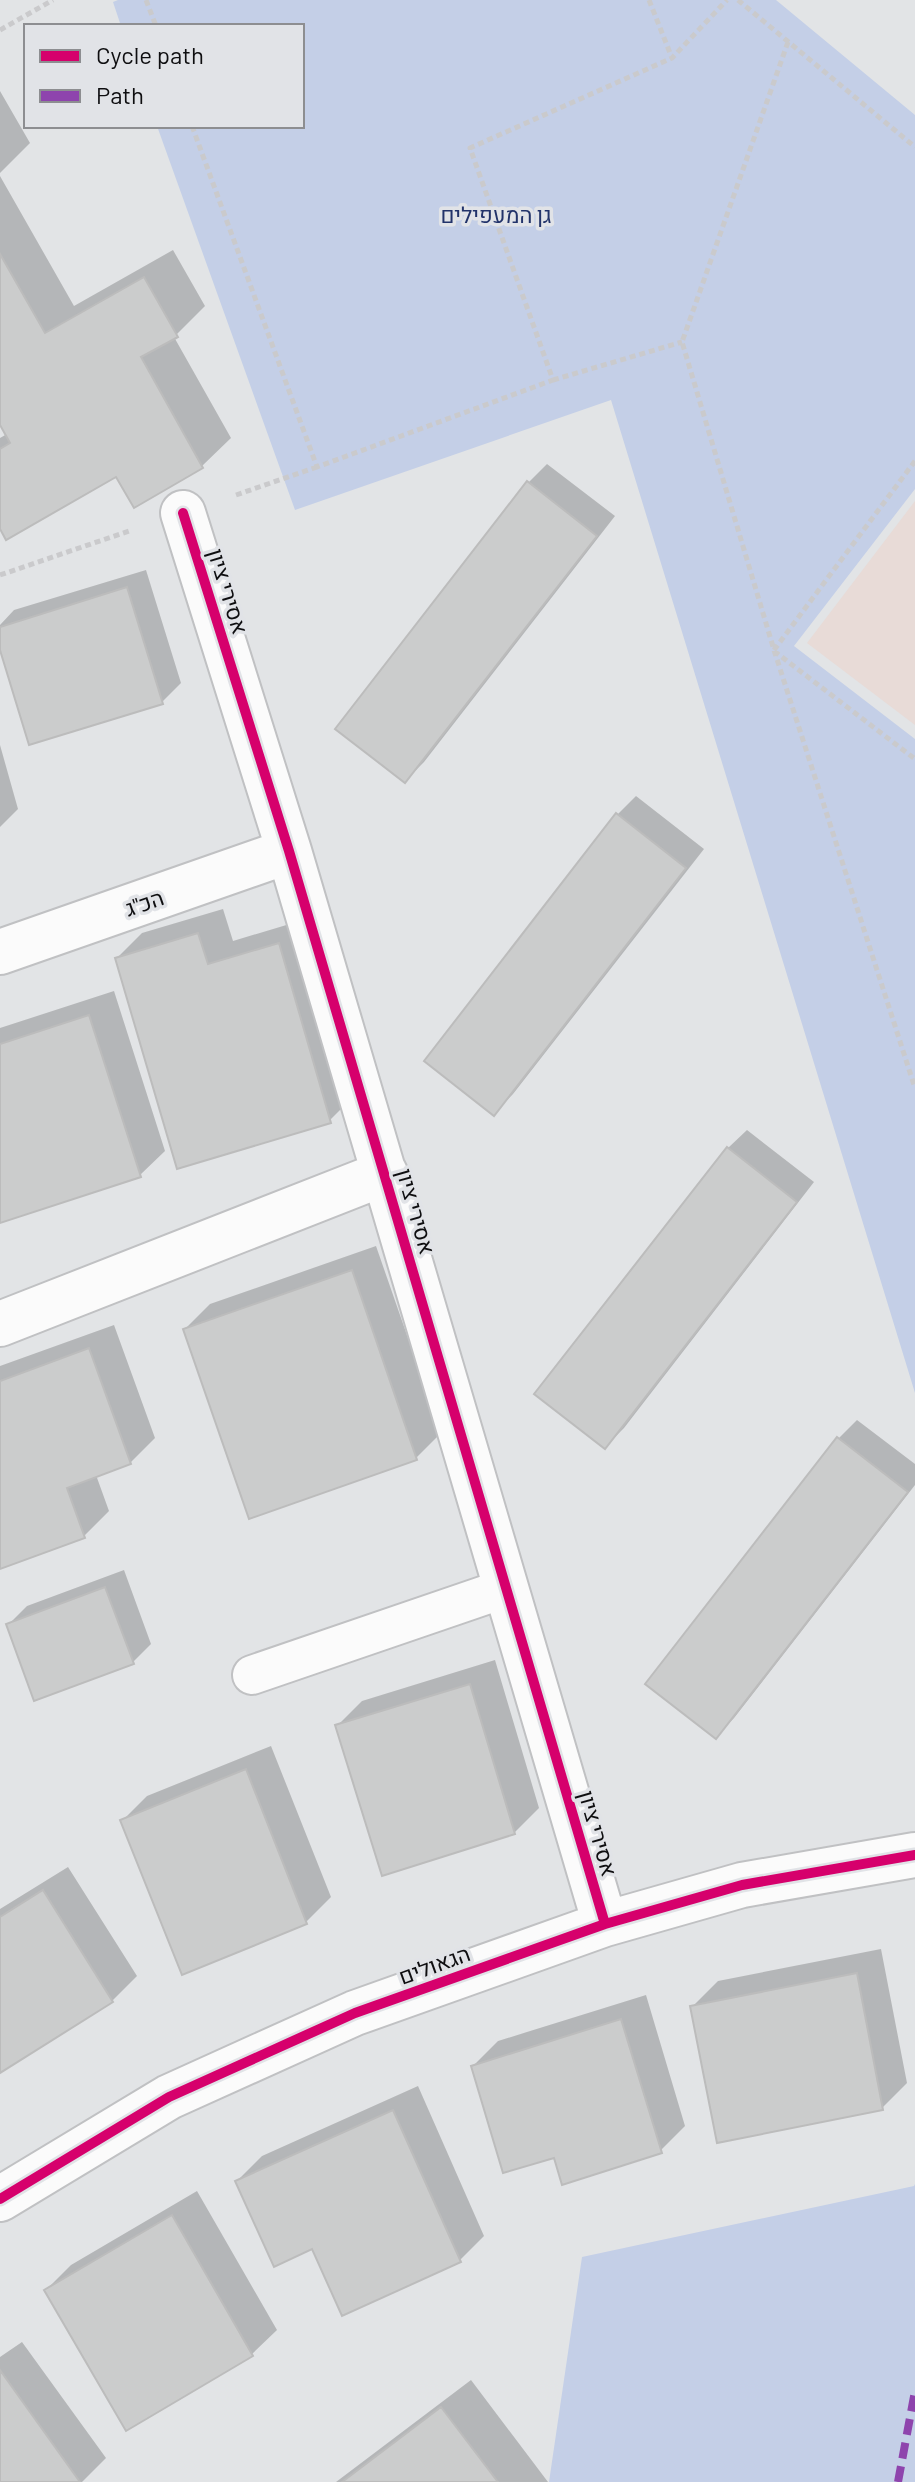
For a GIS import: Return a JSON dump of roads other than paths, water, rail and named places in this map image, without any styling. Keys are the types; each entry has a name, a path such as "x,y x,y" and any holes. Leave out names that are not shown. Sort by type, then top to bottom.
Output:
{"street":[{"name":"אסירי ציון","path":"183,513 289,851 605,1924"},
{"name":"הכ\"ג","path":"0,952 289,851"},
{"name":"אסירי ציון","path":"0,1324 385,1173"},
{"name":"הגאולים","path":"0,2199 184,2091 355,2013 605,1924 742,1885 915,1855"}],"lane":[{"path":"252,1675 506,1588"}],"park label":[{"name":"גן המעפילים","path":"496,214"}]}
